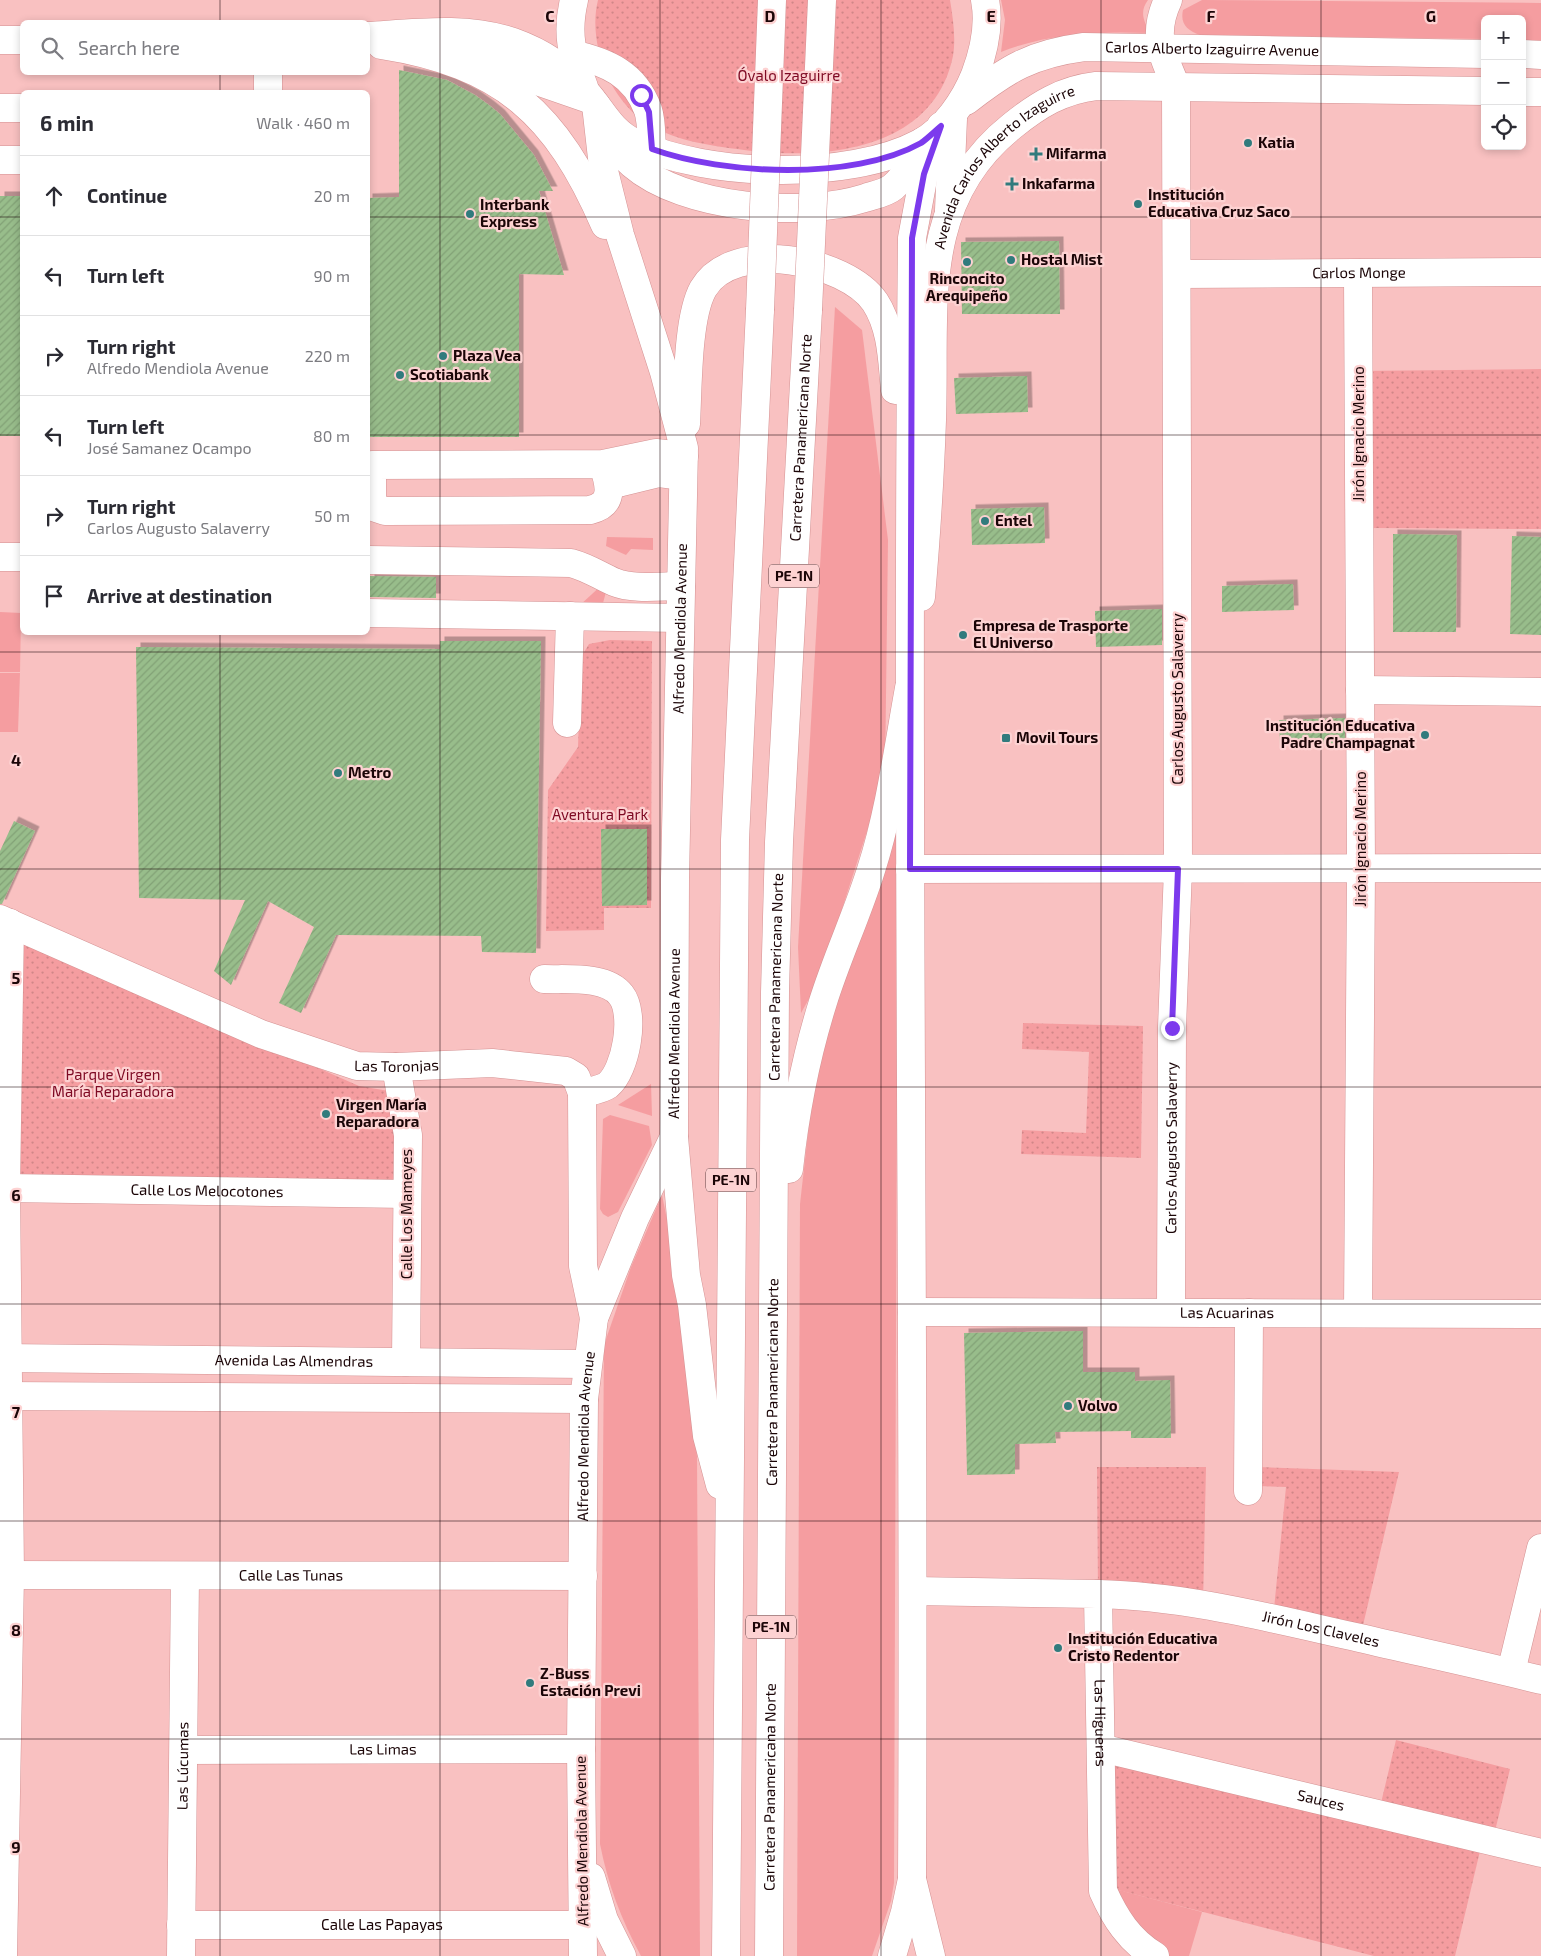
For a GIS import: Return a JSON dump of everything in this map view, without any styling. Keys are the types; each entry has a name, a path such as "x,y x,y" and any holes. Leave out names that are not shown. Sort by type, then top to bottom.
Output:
{"main road":[{"path":"574,0 570,18 572,54 595,105 615,142 631,164 661,184 711,200 764,207 822,208 845,204 881,193 892,188 906,172 972,84 982,59 986,32 985,0"},
{"name":"PE-1N","path":"726,1956 736,840 772,0"},
{"name":"Carretera Panamericana Norte","path":"769,1956 772,1297 779,842 808,310 822,0"},
{"path":"1168,0 1161,22 1160,48 1176,86"},
{"path":"370,36 448,32 481,34 538,52 558,65 595,105 634,142 673,157 712,165 797,168 844,166 875,161 943,122"},
{"path":"0,40 20,40"},
{"path":"370,43 394,47 462,65 504,86 528,106 559,142 581,174 643,309"},
{"name":"Carlos Alberto Izaguirre Avenue","path":"943,122 995,78 1022,62 1054,51 1084,47 1481,54"},
{"path":"572,54 600,60 622,73 641,95 649,112 652,149"},
{"path":"1526,54 1541,55"},
{"path":"252,75 252,90"},
{"path":"268,75 268,90"},
{"name":"Avenida Carlos Alberto Izaguirre","path":"909,688 920,609 928,505 938,247 949,210 967,174 990,146 1025,116 1051,98 1079,88 1096,86 1481,91"},
{"name":"Carlos Augusto Salaverry","path":"1171,1312 1172,1028 1178,869 1178,274 1176,86"},
{"path":"1526,92 1541,92"},
{"name":"Alfredo Mendiola Avenue","path":"583,1956 581,1749 584,1399 586,1364 594,1318 635,1218 674,1137 672,1037 683,460 673,403 620,235 603,167 595,105"},
{"path":"0,108 20,108"},
{"path":"943,122 949,210"},
{"path":"892,1956 906,1912 912,1879 914,1591 909,688 912,238 924,174 943,122"},
{"path":"0,160 20,160"},
{"path":"606,475 606,501 597,509 590,510 385,511 376,508 372,499 372,465 606,475 656,453 683,460 691,343 697,305 703,288 715,274 733,265 759,260 805,262 834,271 856,283 875,302 886,325 891,347 910,558"},
{"name":"Carlos Monge","path":"1178,274 1541,272"},
{"name":"Jirón Ignacio Merino","path":"1358,274 1361,869 1358,1313"},
{"path":"0,557 20,557"},
{"path":"370,560 571,563 587,567 612,581 636,586 681,586"},
{"path":"607,617 614,608 617,599 612,581"},
{"path":"370,613 680,618"},
{"path":"567,724 570,616"},
{"path":"772,1297 794,1128 807,1059 822,1003 871,870 889,795 909,688"},
{"path":"1360,690 1541,692"},
{"path":"910,869 1541,868"},
{"path":"3,1956 6,1188 5,921"},
{"name":"Las Toronjas","path":"5,921 261,1034 357,1066 396,1067 492,1063 566,1071 576,1077 582,1093"},
{"path":"544,979 595,982 608,986 621,994 626,1005 628,1019 625,1055 621,1067 607,1085 582,1093 583,1266 594,1318"},
{"name":"Calle Los Mameyes","path":"396,1067 408,1135 406,1362"},
{"path":"674,1137 686,1275 692,1305 708,1436 730,1520"},
{"name":"Calle Los Melocotones","path":"6,1188 408,1194"},
{"name":"Las Acuarinas","path":"912,1312 1541,1314"},
{"path":"1248,1491 1249,1313"},
{"name":"Avenida Las Almendras","path":"5,1358 586,1364"},
{"path":"5,1396 584,1399"},
{"path":"1510,1672 1541,1548"},
{"name":"Calle Las Tunas","path":"5,1575 583,1576"},
{"name":"Las Lúcumas","path":"181,1956 185,1576"},
{"path":"914,1591 1098,1594"},
{"name":"Jirón Los Claveles","path":"1098,1594 1143,1595 1191,1602 1360,1638 1541,1680"},
{"name":"Las Higueras","path":"1098,1594 1103,1891 1116,1919 1128,1934 1155,1956"},
{"name":"Sauces","path":"1101,1748 1541,1853"},
{"name":"Las Limas","path":"184,1750 581,1749"},
{"path":"582,1847 604,1920 622,1956"},
{"path":"912,1879 931,1956"},
{"name":"Calle Las Papayas","path":"182,1925 582,1925"}],"green space":[{"name":"Óvalo Izaguirre","path":"598,0 950,0 954,35 953,56 941,88 923,113 899,131 870,143 839,150 807,153 775,153 717,146 690,141 665,132 641,119 629,108 610,81 598,49 596,16"},
{"path":"1001,0 1148,0 1143,13 1150,33 1112,32 1056,37 1001,52 1005,20"},
{"path":"1202,0 1541,3 1541,40 1526,40 1526,15 1481,15 1481,39 1200,35 1191,31 1186,26 1182,15 1183,10"},
{"path":"835,307 862,330 888,540 885,775 819,981 801,1013 798,947"},
{"path":"1541,369 1541,529 1373,528 1359,371"},
{"path":"607,537 653,538 653,550 631,549 626,555 606,546"},
{"path":"603,584 606,592 603,603 580,605"},
{"path":"0,612 20,613 20,672 0,672"},
{"name":"Aventura Park","path":"610,640 652,641 651,908 604,908 604,930 546,931 548,790 578,747 581,657 589,644"},
{"path":"0,673 20,673 18,732 0,732"},
{"path":"898,779 894,1883 891,1901 872,1956 797,1956 800,1204 815,1071"},
{"name":"Parque Virgen María Reparadora","path":"16,935 359,1086 395,1092 396,1186 15,1180"},
{"path":"1023,1023 1143,1026 1141,1158 1021,1154 1022,1130 1086,1133 1089,1052 1022,1049"},
{"path":"651,1084 652,1116 618,1105"},
{"path":"610,1115 649,1126 652,1145 618,1212 608,1217 600,1209 603,1119"},
{"path":"662,1195 688,1322 697,1457 700,1956 641,1956 616,1902 600,1844 604,1345 631,1267"},
{"path":"1097,1467 1206,1467 1203,1605 1098,1594"},
{"path":"1258,1467 1399,1472 1360,1638 1273,1619 1286,1487 1257,1486"},
{"path":"1396,1740 1510,1769 1495,1831 1381,1803"},
{"path":"1117,1758 1480,1851 1455,1956 1374,1956 1114,1889 1106,1772"},
{"path":"1111,1888 1202,1912 1189,1956 1162,1956"}],"building":[{"name":"Plaza Vea","path":"399,70 447,80 489,105 500,114 534,155 553,191 539,191 564,275 519,274 519,437 370,437 370,198 399,197"},
{"path":"0,196 20,196 20,436 0,436"},
{"path":"1059,241 1060,314 962,314 961,242"},
{"path":"1027,376 1028,412 956,414 954,378"},
{"path":"1044,507 1045,543 972,545 971,509"},
{"path":"1393,534 1457,535 1456,632 1393,632"},
{"path":"1512,536 1541,537 1541,635 1510,634"},
{"path":"370,576 436,577 436,598 370,597"},
{"path":"1293,584 1294,610 1222,612 1222,586"},
{"path":"1162,609 1162,645 1096,647 1095,611"},
{"name":"Metro","path":"440,641 541,641 536,953 482,952 481,936 336,935 301,1013 279,1003 314,927 268,901 231,985 214,971 245,900 139,898 136,647 440,649"},
{"path":"1345,718 1345,743 1280,745 1279,720"},
{"path":"14,821 35,831 2,904 0,904 0,851"},
{"path":"601,829 647,829 647,905 602,906"},
{"name":"Volvo","path":"1083,1331 1083,1372 1135,1372 1135,1381 1170,1380 1171,1438 1131,1438 1131,1431 1055,1432 1056,1443 1015,1444 1015,1474 967,1475 964,1333"}],"place":[{"name":"Katia","path":"1248,143"},
{"name":"Mifarma","path":"1036,154"},
{"name":"Inkafarma","path":"1012,184"},
{"name":"Institución Educativa Cruz Saco","path":"1138,204"},
{"name":"Interbank Express","path":"470,214"},
{"name":"Hostal Mist","path":"1011,260"},
{"name":"Rinconcito Arequipeño","path":"967,262"},
{"name":"Plaza Vea","path":"443,356"},
{"name":"Scotiabank","path":"400,375"},
{"name":"Entel","path":"985,521"},
{"name":"Empresa de Trasporte El Universo","path":"963,635"},
{"name":"Institución Educativa Padre Champagnat","path":"1425,735"},
{"name":"Movil Tours","path":"1006,738"},
{"name":"Metro","path":"338,773"},
{"name":"Virgen María Reparadora","path":"326,1114"},
{"name":"Volvo","path":"1068,1406"},
{"name":"Institución Educativa Cristo Redentor","path":"1058,1648"},
{"name":"Z-Buss Estación Previ","path":"530,1683"}],"route":[{"path":"641,95 649,112 652,149 673,157 712,165 745,168 822,168 852,165 875,161 922,142 941,126 924,174 912,238 909,688 910,869 1178,869 1172,1028"}]}
